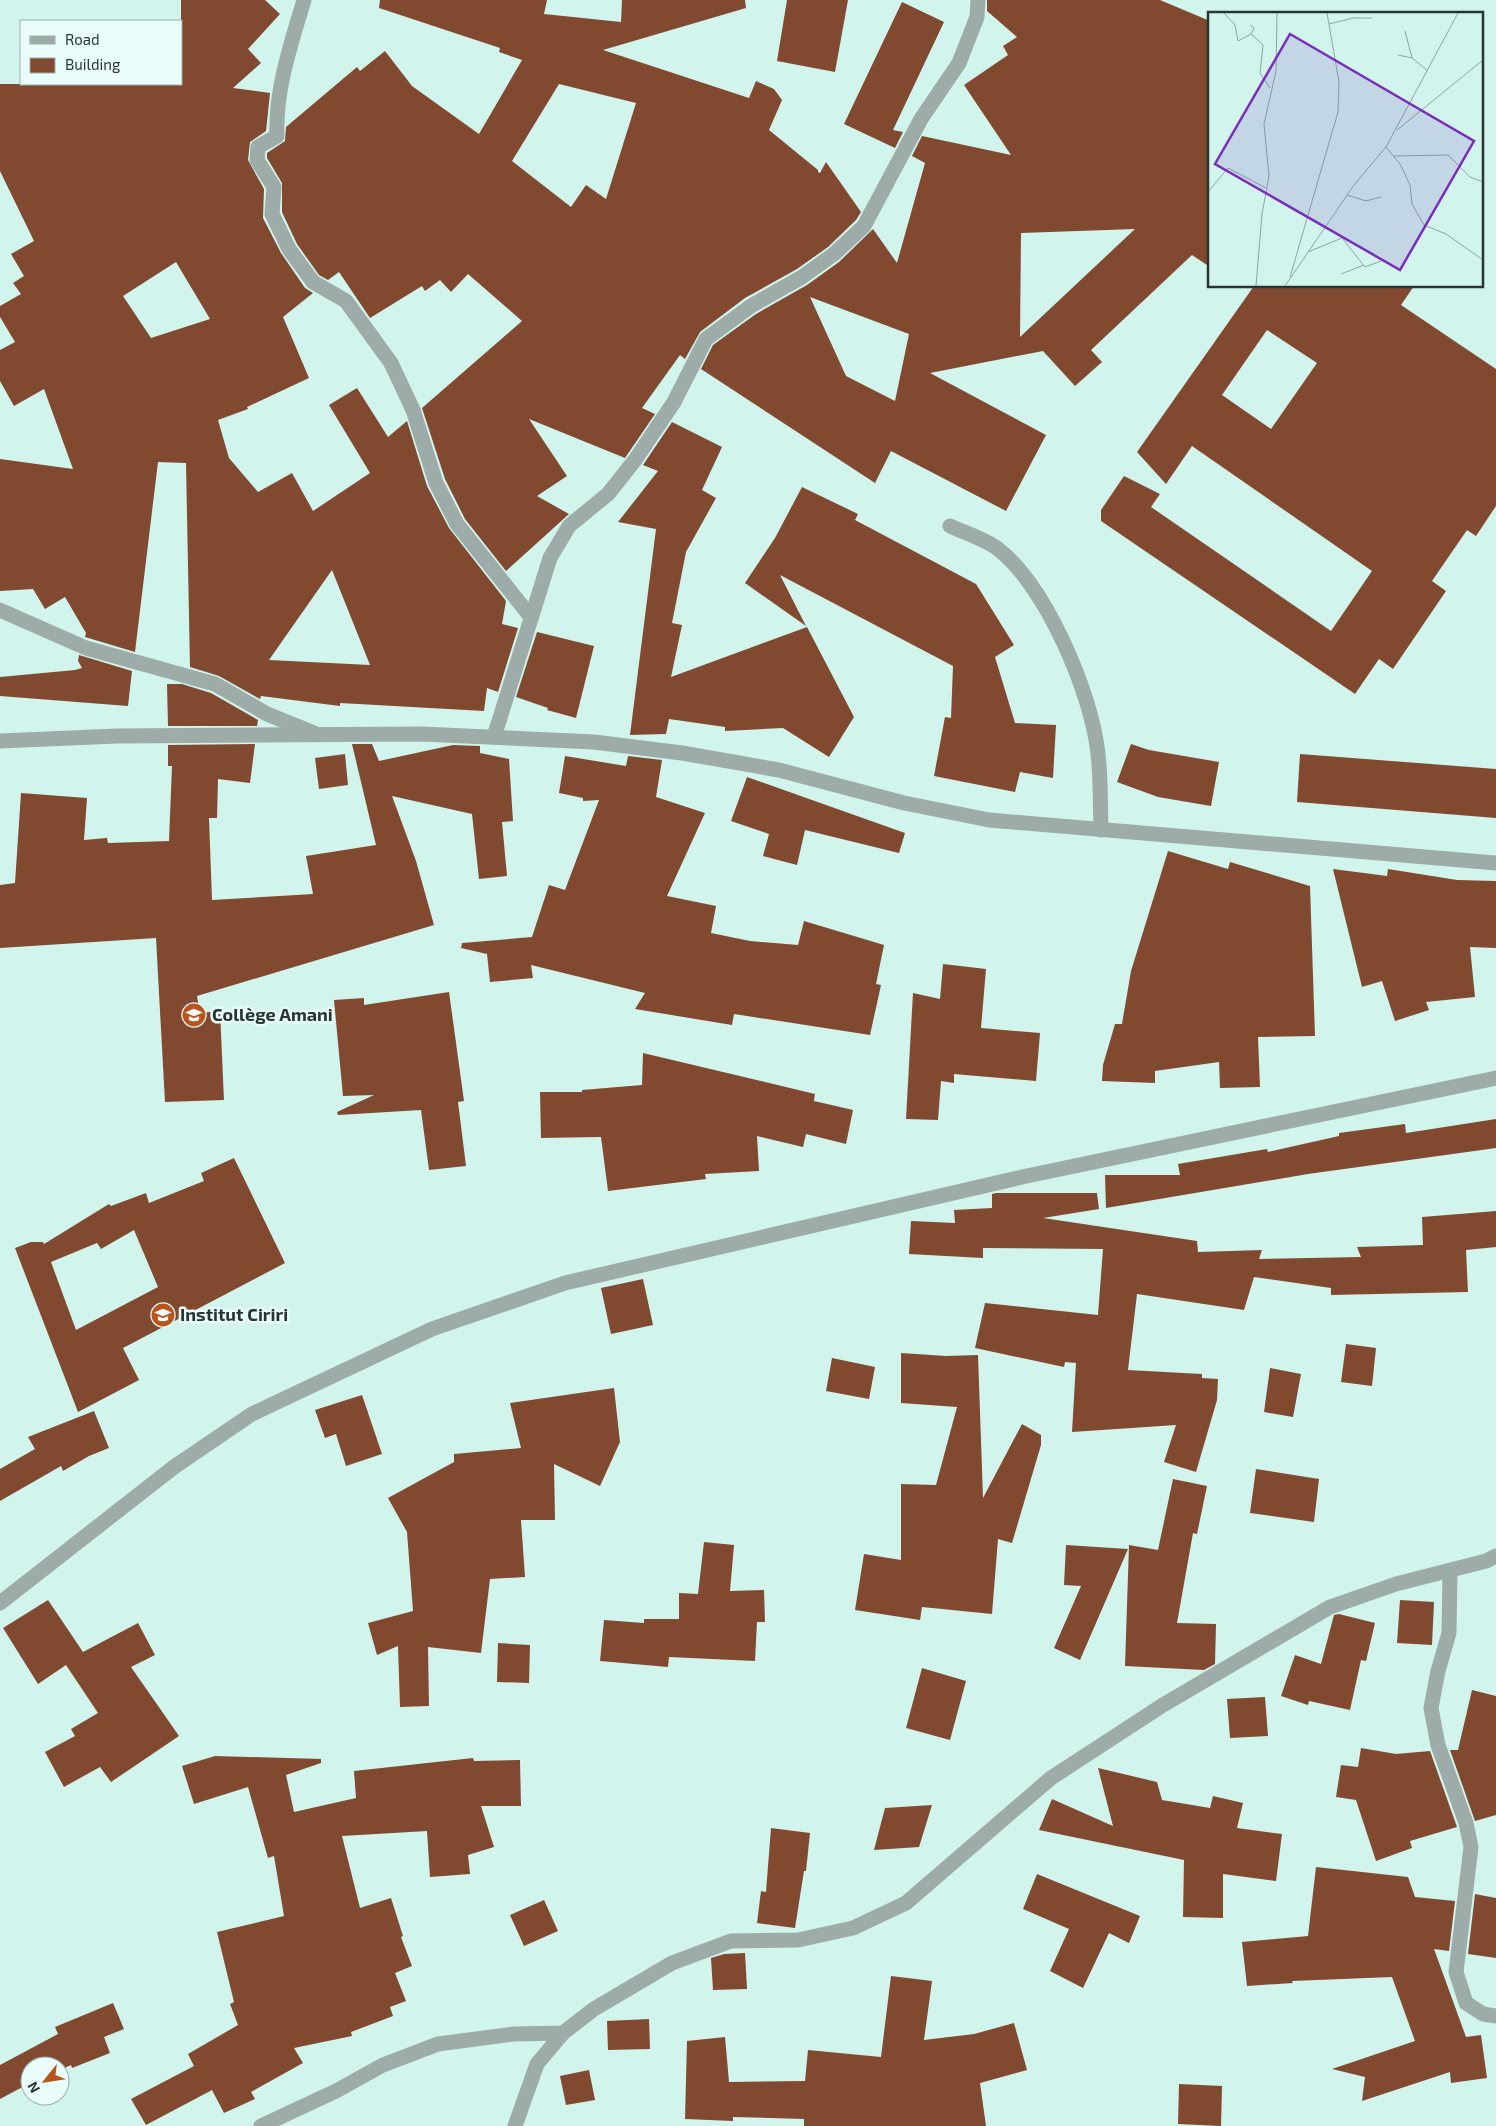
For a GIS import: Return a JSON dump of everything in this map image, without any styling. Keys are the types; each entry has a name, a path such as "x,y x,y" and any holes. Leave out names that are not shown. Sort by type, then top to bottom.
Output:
{"street":[{"path":"304,0 288,53 276,118 277,136 258,147 257,160 274,186 272,214 289,249 313,282 346,301 391,363 413,410 436,483 457,524 530,616"},
{"path":"494,737 530,616 550,558 569,526 608,494 635,460 674,402 706,339 751,306 802,277 834,254 864,226 921,119 959,62 977,17 978,0"},
{"path":"950,526 997,549 1018,569 1040,600 1083,685 1098,753 1100,830"},
{"path":"0,610 86,648 215,684 267,714 323,736"},
{"path":"0,741 117,736 422,734 594,742 682,752 779,770 904,803 989,820 1496,863"},
{"path":"0,1603 174,1466 252,1414 432,1329 565,1283 1022,1177 1496,1078"},
{"path":"515,2126 537,2064 563,2033 594,2009 672,1963 731,1941 798,1940 853,1928 906,1903 1051,1778 1163,1705 1330,1607 1396,1584 1486,1561 1496,1556"},
{"path":"1450,1571 1449,1633 1438,1671 1432,1708 1438,1745 1466,1823 1472,1847 1456,1972 1466,2002 1483,2014 1496,2016"},
{"path":"260,2126 336,2091 383,2065 438,2044 514,2034 563,2033"}],"building":[{"path":"181,0 265,0 280,14 248,49 261,63 233,88 270,93 266,131 250,142 248,160 264,189 263,218 281,253 305,288 313,293 283,317 309,378 247,407 248,409 218,420 229,458 258,492 292,473 313,511 370,473 329,405 357,388 388,437 407,421 427,486 449,528 506,601 502,624 518,628 498,692 487,688 484,711 340,703 340,706 261,696 260,699 219,676 190,667 186,463 158,462 135,652 85,637 86,633 65,597 45,609 33,589 0,591 0,459 73,469 44,389 14,406 0,381 0,350 15,342 0,317 0,306 21,294 13,283 24,276 11,254 34,241 0,171 0,84 182,85","holes":["176,262 210,319 151,338 123,296","332,570 370,665 269,660"]},
{"path":"380,0 547,0 544,14 621,22 622,0 745,0 746,8 603,50 749,98 756,81 774,89 782,100 769,130 818,170 818,172 820,173 826,162 861,212 856,220 828,247 797,269 745,298 700,332 685,359 680,355 642,408 655,414 625,458 529,419 567,476 537,496 569,514 506,571 465,519 445,479 422,408 522,321 468,274 451,292 440,280 425,291 422,286 370,318 339,272 328,280 319,275 297,244 282,212 282,183 267,158 267,153 285,141 286,127 357,67 360,71 385,51 412,86 479,134 522,60 499,52 500,48 379,8","holes":["559,84 636,103 606,199 586,185 571,207 512,161"]},
{"path":"787,0 848,0 835,72 777,61"},
{"path":"987,0 1160,0 1208,20 1208,266 1192,255 1091,350 1102,362 1075,386 1043,351 930,373 1046,435 1006,511 891,451 875,483 701,369 713,345 756,314 807,285 839,262 873,229 897,263 925,163 912,156 922,136 1011,155 964,85 1008,55 1003,46 1017,37 987,11","holes":["1135,229 1020,337 1021,233","810,297 909,334 895,401 846,376"]},
{"path":"902,2 944,22 893,130 903,132 895,148 844,124"},
{"path":"1253,288 1413,288 1401,305 1496,369 1496,506 1476,536 1467,530 1432,581 1446,591 1393,669 1379,659 1355,694 1101,521 1101,510 1124,476 1160,494 1151,507 1331,631 1372,571 1192,446 1166,484 1137,452","holes":["1267,330 1317,363 1271,429 1222,395"]},
{"path":"672,422 722,447 702,490 716,498 686,552 672,623 682,625 671,677 807,627 854,717 829,757 783,728 725,731 725,727 669,719 666,734 630,735 656,529 618,522 658,471 643,465"},
{"path":"802,487 858,514 855,520 976,584 1014,645 995,657 1015,723 1056,725 1053,778 1020,772 1015,792 934,776 945,717 951,718 953,666 780,575 806,626 745,583 775,538"},
{"path":"537,632 594,646 576,718 547,710 548,708 516,697"},
{"path":"79,655 132,671 128,706 0,696 0,677 75,670 82,668 78,661"},
{"path":"167,684 182,684 211,693 258,720 257,726 168,726"},
{"path":"255,744 250,783 218,779 217,818 209,818 212,900 313,894 306,856 376,845 352,744 372,744 379,761 453,745 480,746 480,753 509,759 513,821 502,822 507,876 479,879 472,814 392,796 416,861 434,925 197,996 200,1013 220,1011 224,1100 165,1102 156,938 0,948 0,885 15,883 21,793 87,798 84,840 107,838 108,843 169,841 172,766 168,766 168,745"},
{"path":"1131,744 1149,750 1219,762 1211,806 1158,797 1117,782"},
{"path":"345,754 348,785 319,789 315,758"},
{"path":"1300,754 1496,769 1496,818 1297,802"},
{"path":"565,756 626,766 628,756 662,760 656,797 705,813 667,896 716,906 711,933 750,941 798,945 804,921 884,945 876,984 881,985 870,1035 734,1014 732,1025 635,1009 645,993 531,965 533,978 490,982 487,954 461,948 462,943 532,937 549,885 565,890 599,800 583,801 583,798 559,793"},
{"path":"747,777 905,833 899,853 805,830 797,865 763,856 769,834 731,821"},
{"path":"1168,851 1228,869 1230,862 1310,886 1315,1036 1258,1037 1260,1087 1220,1088 1219,1062 1155,1071 1155,1083 1102,1081 1103,1065 1115,1024 1122,1024 1131,971"},
{"path":"1333,869 1387,876 1388,869 1457,880 1496,881 1496,948 1470,947 1475,997 1426,1002 1429,1010 1395,1021 1382,981 1362,987"},
{"path":"943,964 986,969 981,1028 1040,1033 1036,1081 954,1074 954,1083 941,1081 938,1120 906,1119 913,993 940,999"},
{"path":"449,992 464,1101 458,1102 466,1166 429,1170 421,1110 338,1115 337,1112 374,1095 343,1096 334,1000 364,998 364,1005"},
{"path":"643,1053 815,1094 814,1101 853,1110 846,1144 806,1134 803,1147 757,1136 759,1171 705,1174 706,1179 608,1191 601,1137 541,1138 540,1092 582,1092 582,1090 642,1085"},
{"path":"1496,1119 1496,1148 1308,1174 1106,1208 1105,1175 1180,1175 1178,1164 1267,1149 1268,1152 1339,1136 1339,1133 1405,1124 1406,1133"},
{"path":"234,1158 285,1263 123,1348 139,1380 78,1412 15,1248 31,1242 43,1242 44,1244 109,1204 111,1206 146,1193 149,1203 204,1181 201,1173","holes":["134,1230 158,1287 76,1330 51,1262 97,1243 101,1249"]},
{"path":"1097,1193 1099,1209 1043,1218 1197,1241 1198,1252 1262,1250 1259,1259 1361,1257 1357,1247 1423,1245 1422,1217 1496,1211 1496,1247 1466,1250 1468,1292 1331,1295 1331,1288 1254,1277 1244,1310 1137,1294 1128,1370 1202,1374 1202,1378 1218,1379 1217,1400 1196,1472 1164,1462 1176,1425 1072,1432 1076,1363 1065,1362 1064,1367 975,1348 985,1303 1098,1315 1103,1249 983,1248 983,1258 909,1254 911,1221 955,1223 954,1210 992,1208 992,1194"},
{"path":"643,1279 653,1325 611,1334 601,1288"},
{"path":"1346,1344 1376,1348 1372,1386 1341,1382"},
{"path":"901,1353 946,1356 978,1355 983,1498 1022,1424 1041,1435 1041,1445 1012,1543 998,1539 992,1614 922,1607 920,1620 855,1610 864,1554 901,1560 901,1484 936,1485 957,1407 901,1403"},
{"path":"832,1358 875,1367 869,1399 826,1391"},
{"path":"1270,1368 1301,1374 1293,1417 1264,1412"},
{"path":"614,1388 620,1442 600,1486 554,1464 555,1520 521,1520 525,1577 490,1579 481,1653 428,1647 429,1706 400,1707 398,1646 377,1655 368,1623 413,1611 407,1532 388,1498 454,1462 454,1454 521,1448 510,1403"},
{"path":"362,1395 382,1454 346,1466 336,1434 325,1438 315,1410"},
{"path":"94,1411 109,1448 89,1456 63,1471 61,1466 0,1501 0,1469 35,1449 28,1437"},
{"path":"1256,1469 1319,1479 1314,1522 1250,1513"},
{"path":"1173,1479 1207,1486 1197,1534 1193,1533 1177,1623 1216,1624 1215,1664 1204,1670 1125,1666 1129,1545 1158,1550"},
{"path":"704,1542 734,1545 730,1591 764,1590 765,1622 757,1622 755,1661 669,1657 668,1667 600,1661 604,1620 644,1623 644,1619 679,1619 679,1593 698,1594"},
{"path":"1066,1545 1128,1549 1080,1660 1054,1648 1081,1586 1064,1585"},
{"path":"48,1600 83,1652 138,1623 155,1655 131,1667 179,1736 111,1782 100,1767 64,1787 45,1752 75,1736 71,1729 98,1713 66,1665 38,1684 3,1628"},
{"path":"1400,1600 1434,1602 1432,1645 1397,1643"},
{"path":"1339,1614 1375,1623 1366,1661 1361,1660 1350,1710 1309,1701 1308,1705 1281,1696 1295,1655 1321,1664 1334,1615"},
{"path":"498,1643 530,1645 529,1683 497,1682"},
{"path":"922,1668 966,1681 950,1740 906,1728"},
{"path":"1472,1690 1496,1696 1496,1815 1475,1821 1450,1750 1458,1750"},
{"path":"1265,1697 1268,1736 1230,1738 1227,1699"},
{"path":"1361,1748 1396,1754 1430,1751 1457,1827 1410,1841 1412,1848 1376,1861 1356,1800 1336,1797 1341,1765 1358,1767"},
{"path":"215,1756 321,1759 321,1763 286,1775 294,1812 356,1798 354,1771 473,1758 474,1761 520,1760 521,1806 481,1806 494,1847 468,1855 470,1874 430,1877 427,1831 342,1836 360,1908 391,1898 403,1936 401,1937 412,1966 395,1973 406,2001 390,2007 393,2016 351,2032 352,2036 294,2048 303,2063 251,2092 255,2099 224,2113 212,2090 146,2125 131,2099 194,2066 188,2054 238,2025 230,2004 234,2002 217,1932 284,1916 274,1856 268,1858 248,1787 194,1804 182,1766"},
{"path":"1098,1768 1157,1782 1162,1800 1210,1808 1213,1796 1243,1803 1237,1828 1282,1834 1276,1881 1223,1874 1223,1918 1183,1917 1184,1860 1039,1830 1052,1799 1113,1826"},
{"path":"932,1805 919,1847 874,1850 885,1808"},
{"path":"771,1828 810,1833 806,1871 804,1871 795,1928 757,1923 761,1891 766,1892"},
{"path":"1316,1867 1408,1877 1415,1897 1455,1901 1449,1951 1434,1949 1466,2037 1481,2035 1487,2078 1451,2083 1450,2072 1362,2101 1365,2077 1332,2069 1415,2041 1392,1977 1292,1981 1293,1983 1247,1986 1242,1942 1308,1936"},
{"path":"1037,1874 1140,1916 1129,1943 1109,1933 1083,1988 1050,1971 1069,1929 1023,1909"},
{"path":"1475,1894 1496,1898 1496,1958 1468,1954"},
{"path":"544,1900 558,1931 524,1946 510,1915"},
{"path":"745,1953 747,1989 713,1990 711,1958 724,1954"},
{"path":"891,1976 932,1981 924,2040 974,2034 1014,2023 1027,2070 980,2083 986,2126 804,2126 804,2119 733,2117 733,2121 685,2119 687,2041 725,2037 729,2082 805,2081 808,2050 881,2057"},
{"path":"113,2003 124,2029 104,2037 110,2053 72,2068 70,2065 70,2056 20,2056 20,2088 0,2099 0,2065 58,2034 55,2027"},
{"path":"649,2019 650,2049 608,2050 607,2021"},
{"path":"589,2070 595,2100 566,2105 560,2076"},
{"path":"1179,2084 1222,2086 1221,2126 1178,2124"}],"place":[{"name":"Collège Amani","path":"194,1015"},
{"name":"Institut Ciriri","path":"163,1315"}]}
